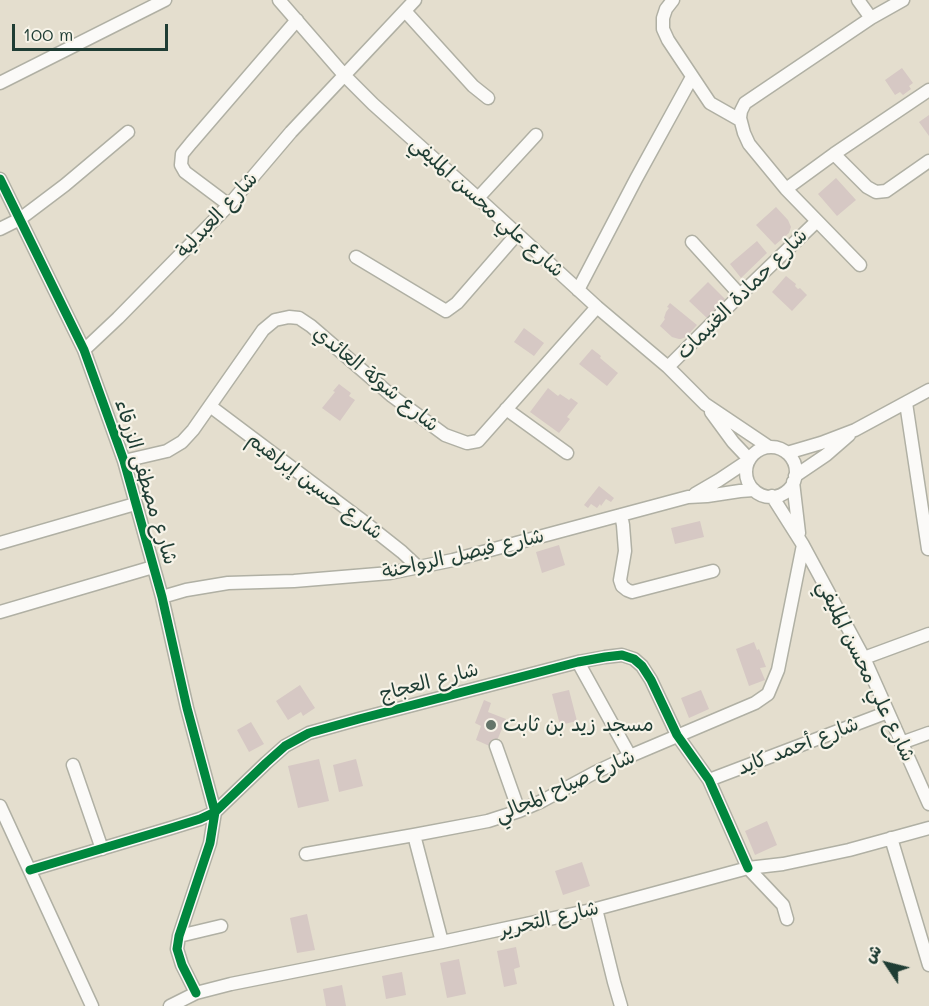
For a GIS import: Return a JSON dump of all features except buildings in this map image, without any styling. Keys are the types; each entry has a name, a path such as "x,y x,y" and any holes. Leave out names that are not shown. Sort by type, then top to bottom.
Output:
{"street":[{"path":"0,83 165,0"},
{"name":"شارع علي محسن المليفي","path":"279,0 345,76 373,104 578,290 668,368 705,404 749,460"},
{"name":"شارع العبدلية","path":"84,350 229,204 291,132 415,0"},
{"path":"673,0 663,18 663,29 668,40 710,103 740,120"},
{"path":"858,0 871,18"},
{"path":"860,265 786,189 750,144 740,120 741,111 745,103 871,18 903,0"},
{"path":"405,11 473,86 488,98"},
{"path":"229,204 185,172 181,165 182,154 297,20"},
{"path":"578,290 692,77"},
{"path":"786,189 929,90"},
{"path":"0,229 20,219 65,185 128,132"},
{"path":"478,198 536,135"},
{"path":"834,154 867,188 876,192 886,190 929,161"},
{"name":"شارع مصطفى الزرقاء","path":"0,179 84,350 124,461 162,597 187,708 215,812"},
{"name":"شارع حمادة الغنيمات","path":"668,368 817,221"},
{"path":"356,257 446,311 457,303 517,234"},
{"path":"692,242 740,295"},
{"name":"شارع شوكة العائدي","path":"124,461 167,451 182,442 193,430 263,330 275,320 289,317 299,318 311,326 392,396 445,435 467,443 478,441 597,307"},
{"path":"787,453 855,430 929,390"},
{"name":"شارع علي محسن المليفي","path":"705,404 769,447"},
{"path":"906,404 928,549"},
{"name":"شارع حسين إبراهيم","path":"210,406 419,567"},
{"path":"506,410 567,453"},
{"path":"794,479 794,463 787,453 775,447 758,451 749,460 747,479 754,490 759,494 772,496 784,492 794,479 855,430"},
{"name":"شارع فيصل الرواحنة","path":"688,497 749,460"},
{"name":"شارع علي محسن المليفي","path":"794,479 802,542"},
{"name":"شارع فيصل الرواحنة","path":"162,597 207,585 390,573 453,560 688,497 754,490"},
{"name":"شارع علي محسن المليفي","path":"772,496 802,542 864,658 929,804"},
{"path":"0,543 135,504"},
{"path":"621,515 625,551 620,580 627,591 632,592 713,571"},
{"name":"شارع صياح المجالي","path":"306,854 414,836 488,821 519,811 630,756 755,703 768,694 778,670 802,542"},
{"path":"0,612 153,567"},
{"path":"864,658 929,634"},
{"name":"شارع العجاج","path":"30,870 181,825 215,812 285,746 309,733 578,662 622,656 634,658 651,680 677,735 709,780 748,868 783,905 787,919"},
{"path":"578,662 630,756"},
{"name":"شارع أحمد كايد","path":"709,780 888,712"},
{"path":"901,743 929,733"},
{"path":"496,746 519,811"},
{"path":"73,765 102,849"},
{"path":"0,808 92,1006"},
{"path":"196,993 177,949 179,936 208,850 215,812"},
{"name":"شارع التحرير","path":"170,1006 196,993 231,984 597,909 748,868 783,864 849,850 929,828"},
{"path":"414,836 442,942"},
{"path":"891,838 929,965"},
{"path":"597,909 621,1006"},
{"path":"179,936 221,926"}],"cycle path":[{"path":"0,179 84,350 124,461 162,597 187,708 215,812 210,843 179,936 177,949 196,993"},
{"path":"30,870 200,819 215,812 285,746 309,733 578,662 622,655 634,659 642,666 651,680 677,735 709,780 748,868"}],"place":[{"name":"مسجد زيد بن ثابت","path":"491,725"}]}
